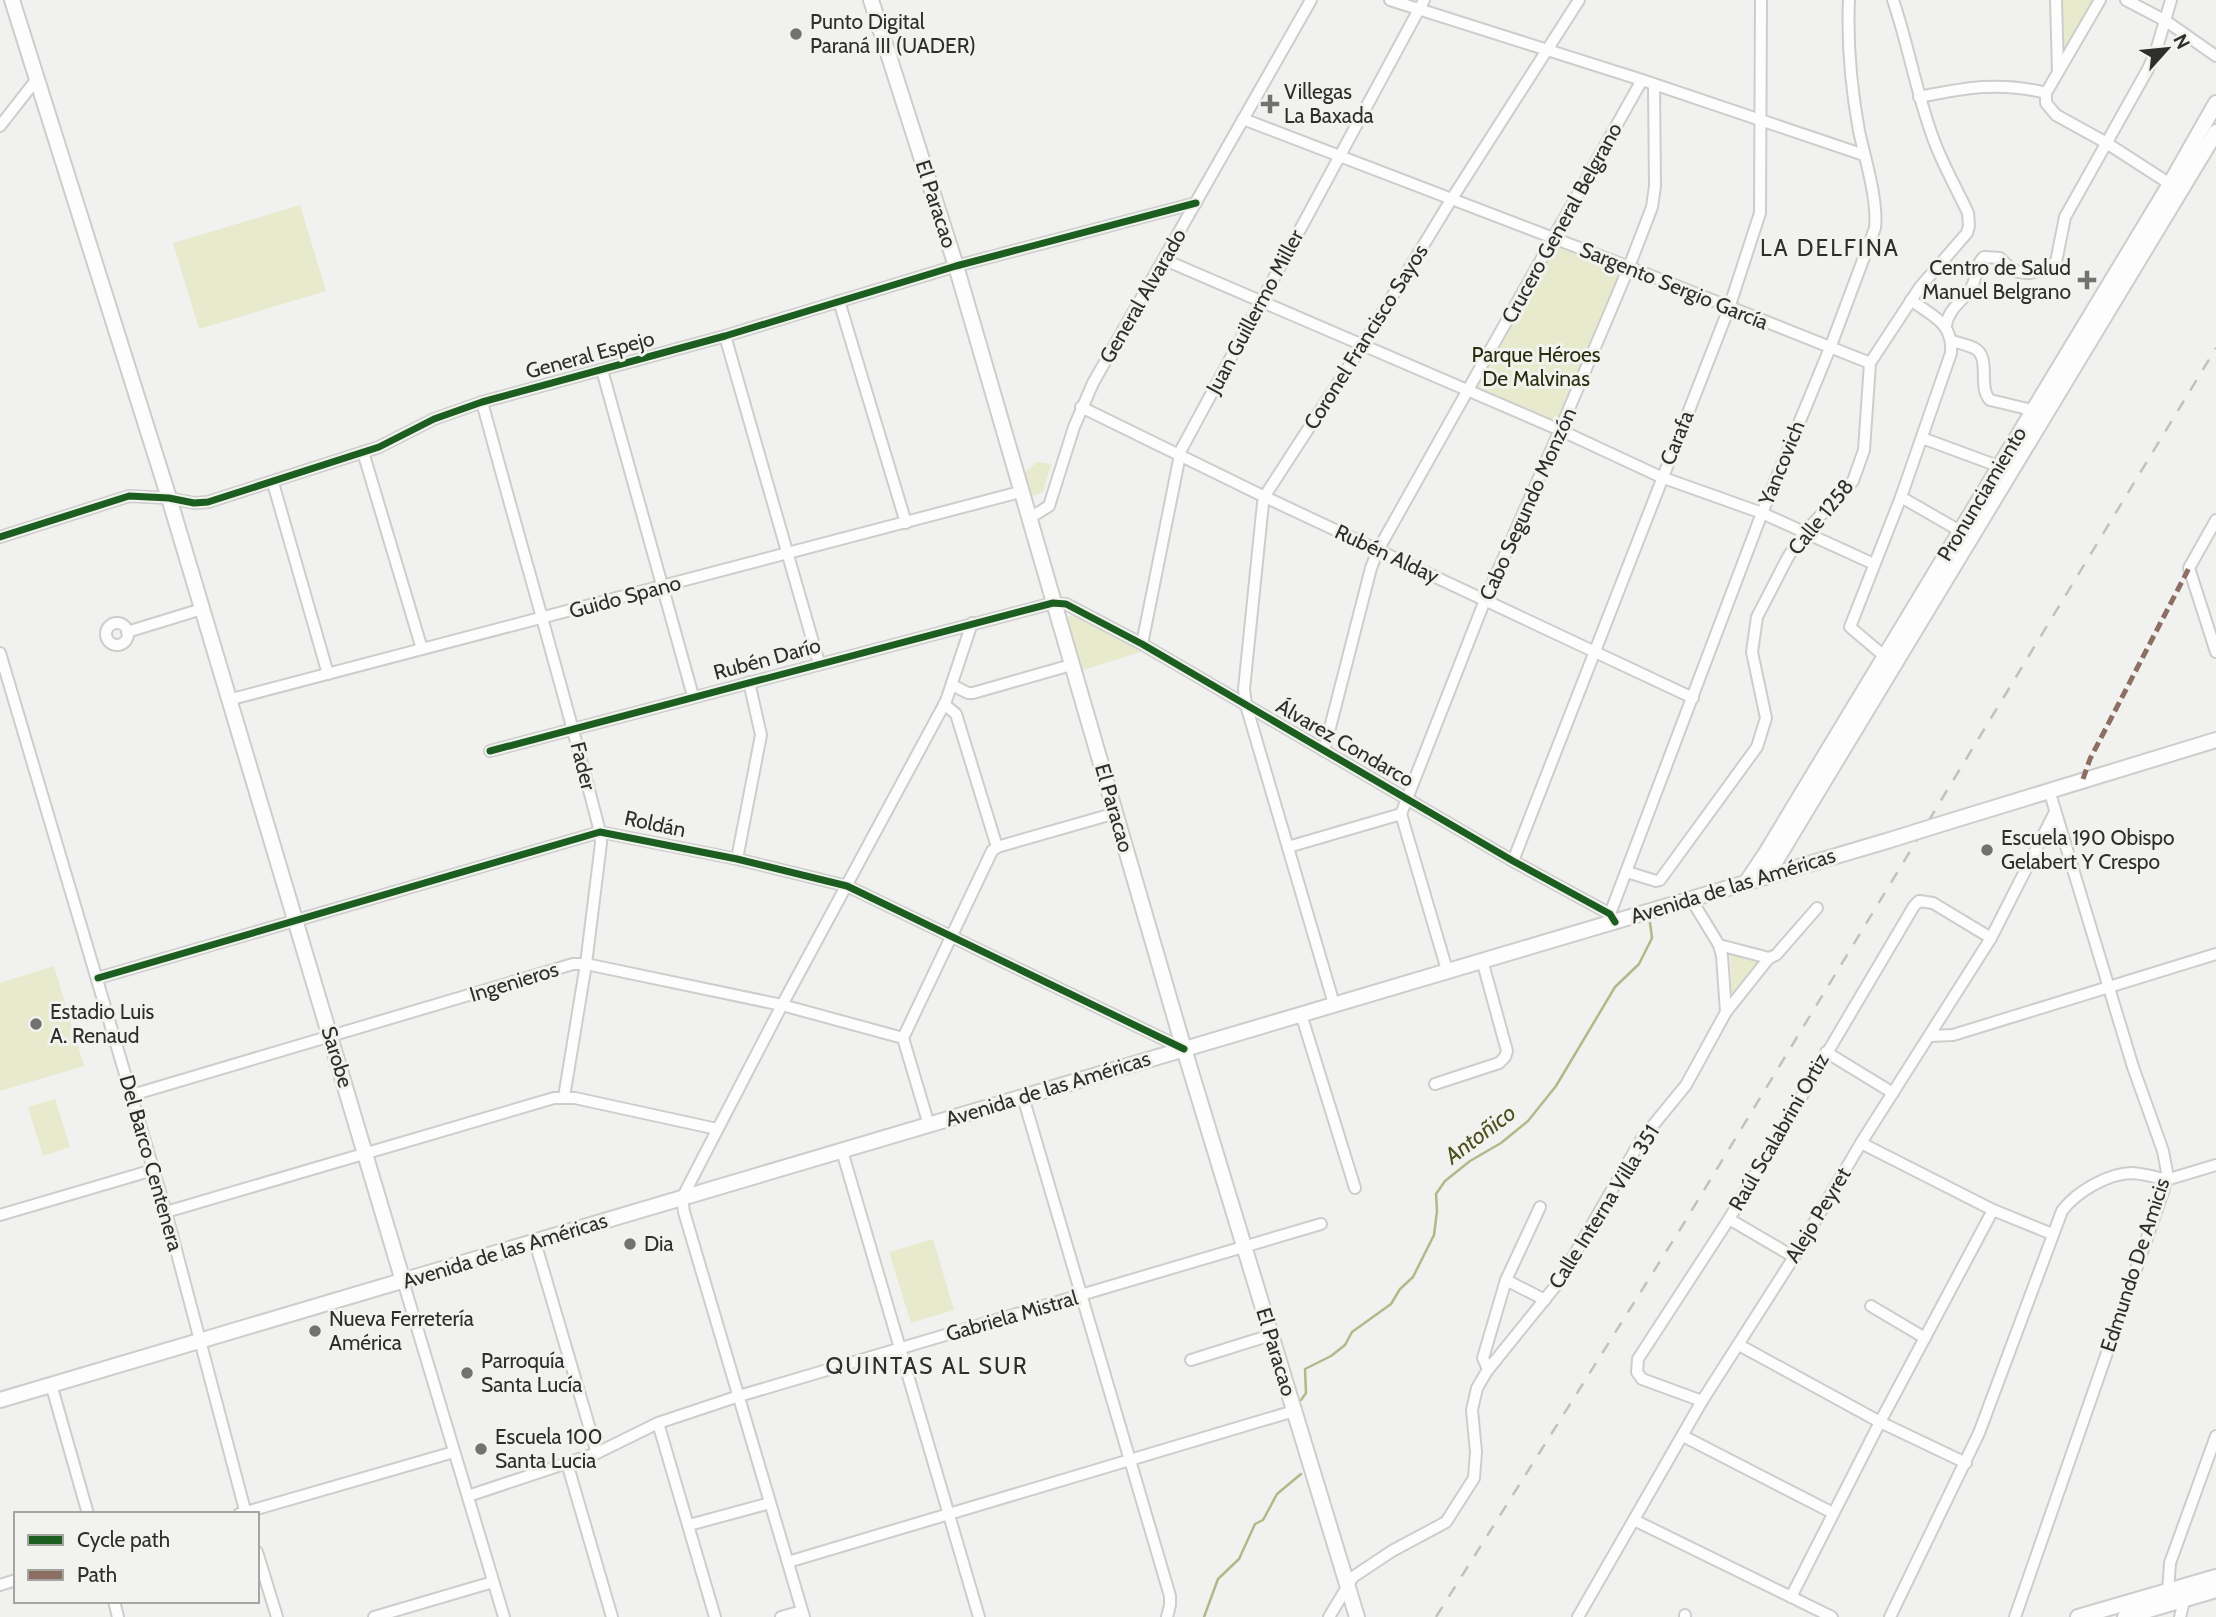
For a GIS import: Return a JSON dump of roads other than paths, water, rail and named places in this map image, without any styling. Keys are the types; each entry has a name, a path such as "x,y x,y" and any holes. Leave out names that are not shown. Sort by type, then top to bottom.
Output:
{"main road":[{"name":"Sarobe","path":"12,0 169,498 403,1281"},
{"name":"El Paracao","path":"871,0 956,266 1184,1049 1357,1617"},
{"name":"Pronunciamiento","path":"1746,883 2170,184 2216,103"},
{"name":"Pronunciamiento","path":"1766,877 2216,132"},
{"name":"Avenida de las Américas","path":"0,1400 1482,960 1613,918 1746,883 2216,740"},
{"path":"1790,835 1793,856 1798,866"},
{"path":"2078,1617 2216,1577"},
{"path":"2125,1617 2216,1590"}],"street":[{"name":"General Alvarado","path":"1028,519 1049,506 1081,407 1311,0"},
{"path":"1390,0 1421,5 1864,155"},
{"name":"Coronel Francisco Sayos","path":"1334,1004 1246,705 1246,675 1263,503 1579,0"},
{"name":"Carafa","path":"1513,860 1728,308 1759,213 1762,120 1761,0"},
{"name":"Yancovich","path":"1613,918 1627,872 1762,513 1875,228 1875,210 1850,66 1849,0"},
{"name":"Calle 1258","path":"1627,872 1660,880 1757,747 1766,718 1752,652 1754,632 1765,599 1804,533 1853,481 1862,461 1870,363 1911,300 1957,246 1969,226 1968,213 1933,137 1919,97 1907,41 1893,0"},
{"path":"2056,0 2058,72"},
{"path":"2046,98 2100,0"},
{"path":"2126,0 2166,21 2216,56"},
{"path":"1945,325 1950,312 1970,289 1976,269 1984,257 2000,258 2011,270 2026,274 2056,262 2065,217 2148,69 2171,0"},
{"name":"Juan Guillermo Miller","path":"1142,644 1178,455 1421,5"},
{"path":"0,126 36,80"},
{"name":"Crucero General Belgrano","path":"1324,751 1378,550 1642,80"},
{"name":"Cabo Segundo Monzón","path":"1401,814 1485,600 1629,267 1655,196 1654,85"},
{"path":"1919,97 1979,86 2026,88 2046,98 2056,114 2170,184"},
{"name":"Sargento Sergio García","path":"1243,119 1870,363"},
{"name":"General Espejo","path":"0,537 129,496 208,502 363,452 443,415 482,402 725,335 956,266 1196,203"},
{"path":"1165,260 1560,430 1661,477 1762,513 1874,564"},
{"path":"1883,655 1850,627 1901,497 1951,353 1952,341 1945,325 1911,300"},
{"path":"838,301 906,523"},
{"path":"725,335 819,663"},
{"path":"1952,341 1976,349 1981,355 1985,391 1990,400 2032,411"},
{"path":"602,370 693,696"},
{"name":"Fader","path":"482,402 574,729 600,832 601,843 586,964 564,1097"},
{"name":"Rubén Alday","path":"1081,407 1265,497 1693,698"},
{"path":"1922,438 1998,466"},
{"path":"363,452 422,649"},
{"path":"273,483 328,674"},
{"name":"Guido Spano","path":"228,700 1020,492"},
{"path":"1901,497 1960,531"},
{"path":"2216,520 2189,568 2216,652"},
{"name":"Álvarez Condarco","path":"1053,603 1076,608 1142,644 1613,918"},
{"name":"Rubén Darío","path":"490,751 1053,603"},
{"path":"127,632 202,609"},
{"path":"781,1617 803,1614 682,1198 944,704 953,685 972,623"},
{"name":"Del Barco Centenera","path":"0,653 166,1212 243,1512"},
{"path":"953,685 973,693 1071,665"},
{"path":"737,859 761,735 749,682"},
{"path":"944,704 956,713 997,847"},
{"name":"Edmundo De Amicis","path":"2015,1617 2166,1180 2163,1151 2133,1067 2049,790"},
{"name":"Alejo Peyret","path":"1578,1617 1702,1401 1991,938 2045,827 2055,812"},
{"path":"929,1125 903,1038 992,851 997,847 1116,813"},
{"path":"1288,847 1401,814 1447,970"},
{"name":"Roldán","path":"98,978 600,832 737,859 847,886 1184,1049"},
{"path":"1691,899 1719,945 1726,1012"},
{"name":"Raúl Scalabrini Ortiz","path":"1702,1401 1643,1378 1637,1372 1636,1364 1729,1219 1826,1052 1919,901 1933,903 1991,938"},
{"name":"Calle Interna Villa 351","path":"1329,1617 1353,1577 1392,1551 1447,1522 1452,1516 1474,1478 1476,1452 1472,1410 1477,1388 1488,1369 1558,1283 1641,1140 1686,1085 1726,1012 1769,958 1776,955 1817,908"},
{"path":"1719,945 1769,958"},
{"path":"1930,1036 1953,1035 2216,954"},
{"path":"1435,1084 1499,1063 1506,1057 1507,1051 1482,960"},
{"name":"Ingenieros","path":"132,1095 562,967 586,964 782,1005 903,1038"},
{"path":"1301,1014 1355,1188"},
{"path":"1826,1052 1893,1093"},
{"path":"166,1212 564,1097 717,1129"},
{"path":"1023,1097 1170,1596 1168,1615"},
{"path":"1861,1143 1993,1210 2052,1234"},
{"path":"842,1151 979,1617"},
{"path":"1890,1617 1979,1433 2052,1234 2068,1202 2087,1188 2127,1174 2136,1173 2166,1180 2216,1165"},
{"path":"0,1215 153,1170"},
{"path":"1488,1369 1483,1358 1506,1280 1540,1207"},
{"path":"1791,1597 1993,1210"},
{"path":"1729,1219 1794,1256"},
{"name":"Gabriela Mistral","path":"468,1496 597,1453 658,1423 739,1396 1321,1224"},
{"path":"536,1242 597,1453"},
{"path":"1506,1280 1545,1300"},
{"name":"Sarobe","path":"403,1281 504,1617"},
{"path":"1871,1306 1925,1338"},
{"path":"1192,1360 1271,1335"},
{"path":"1739,1345 1880,1422 1966,1463"},
{"path":"51,1384 87,1512"},
{"path":"788,1562 1294,1411"},
{"path":"658,1423 715,1617"},
{"path":"1683,1436 1833,1513"},
{"path":"2182,1601 2168,1591 2170,1563 2216,1436"},
{"path":"246,1512 454,1452"},
{"path":"567,1463 612,1617"},
{"path":"689,1525 770,1503"},
{"path":"1634,1520 1832,1617"},
{"path":"259,1558 277,1617"},
{"path":"374,1617 493,1582"},
{"path":"2180,1617 2182,1601 2195,1583"}],"waterway":[{"name":"Antoñico","path":"1301,1400 1306,1393 1305,1369 1331,1356 1345,1345 1352,1332 1391,1304 1400,1289 1413,1277 1434,1235 1436,1194 1445,1181 1528,1121 1556,1086 1615,987 1639,964 1652,938 1649,915"},
{"name":"Antoñico","path":"1204,1617 1218,1579 1239,1559 1255,1524 1263,1520 1277,1494 1301,1474"}],"railway":[{"path":"1436,1617 1681,1228 2216,348"}],"place":[{"name":"Punto Digital Paraná III (UADER)","path":"796,34"},
{"name":"Villegas La Baxada","path":"1270,104"},
{"name":"Centro de Salud Manuel Belgrano","path":"2087,280"},
{"name":"Escuela 190 Obispo Gelabert Y Crespo","path":"1987,850"},
{"name":"Estadio Luis A. Renaud","path":"36,1024"},
{"name":"Dia","path":"630,1244"},
{"name":"Nueva Ferretería América","path":"315,1331"},
{"name":"Parroquía Santa Lucía","path":"467,1373"},
{"name":"Escuela 100 Santa Lucia","path":"481,1449"}],"district":[{"name":"LA DELFINA","path":"1830,248"},
{"name":"QUINTAS AL SUR","path":"927,1366"}],"park label":[{"name":"Parque Héroes De Malvinas","path":"1536,367"}]}
